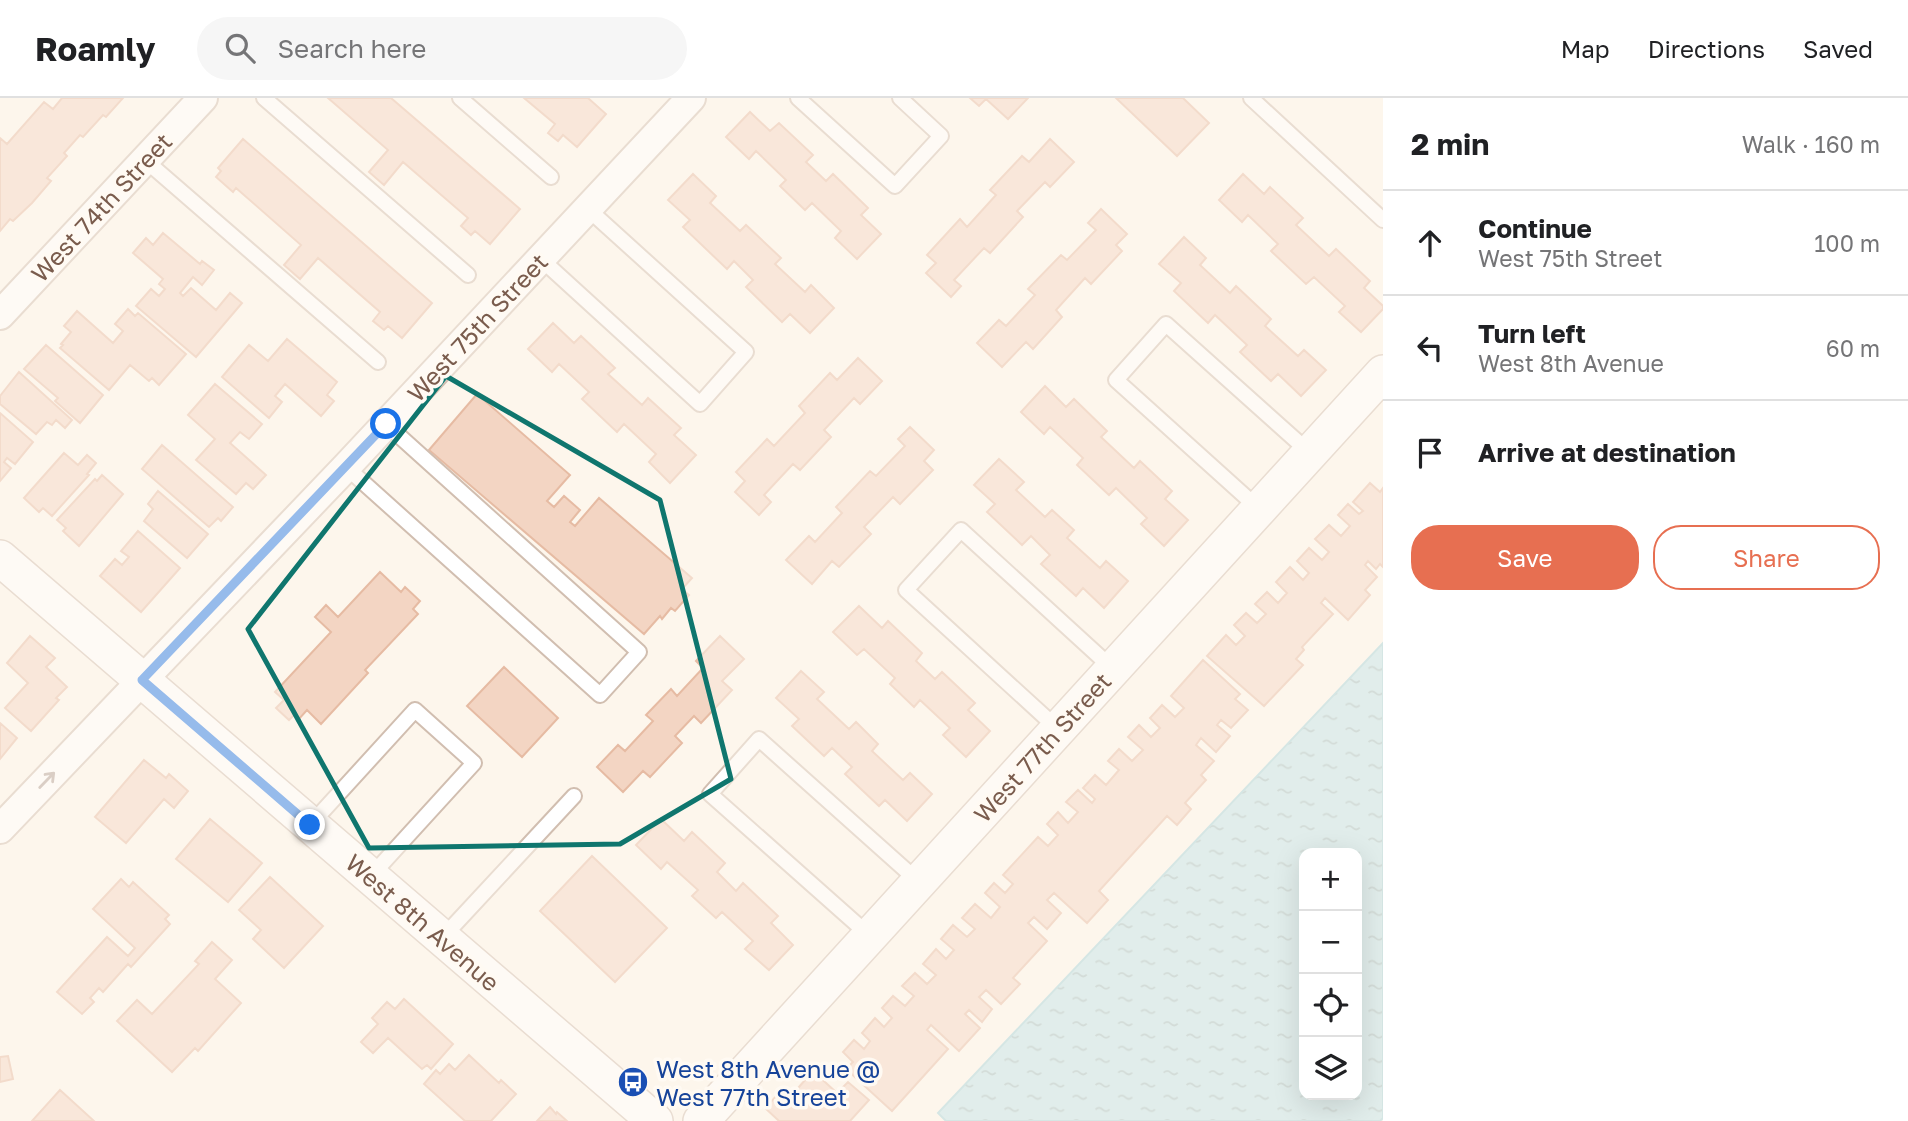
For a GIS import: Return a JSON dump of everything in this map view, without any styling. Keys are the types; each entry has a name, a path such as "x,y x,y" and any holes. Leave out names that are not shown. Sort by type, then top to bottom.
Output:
{"street":[{"name":"West 74th Street","path":"0,315 203,98"},
{"name":"West 75th Street","path":"0,829 346,467 691,98"},
{"name":"West 77th Street","path":"701,1121 1383,373"},
{"name":"West 8th Avenue","path":"0,558 655,1121"}],"lane":[{"path":"264,98 468,275"},
{"path":"460,98 551,177"},
{"path":"798,98 895,186 941,136 900,98"},
{"path":"1251,98 1383,220"},
{"path":"145,160 378,362"},
{"path":"541,259 700,404 746,352 588,209"},
{"path":"1259,509 1116,380 1133,361 1167,324 1310,453"},
{"path":"346,467 600,695 639,652 386,424"},
{"path":"1058,729 906,590 961,530 1113,669"},
{"path":"310,825 415,709 474,763 370,877"},
{"path":"870,936 710,794 759,739 919,882"},
{"path":"442,939 574,796"}],"highlighted area":[{"path":"446,376 660,500 731,779 620,844 369,848 248,629"}],"water":[{"path":"1383,643 1383,1118 1380,1121 946,1121 938,1113"}],"building":[{"path":"62,98 123,98 83,137 80,135 64,153 67,156 47,178 51,181 32,203 13,221 10,219 0,231 0,138 7,144 44,102 53,109"},
{"path":"328,98 391,98 520,209 490,244 475,231 471,235 461,226 468,218 403,162 384,185 369,172 388,150"},
{"path":"524,98 588,98 606,114 577,147 563,135 558,141 548,133 555,124"},
{"path":"970,98 1028,98 1008,119 986,99 979,106"},
{"path":"1116,98 1183,98 1209,123 1177,156"},
{"path":"750,112 770,131 779,123 813,155 806,162 826,181 833,174 868,208 861,215 881,234 857,259 835,238 841,231 812,203 805,210 780,186 786,180 756,151 749,159 726,137"},
{"path":"243,139 432,303 402,338 388,326 384,330 373,321 380,312 318,258 300,279 284,265 301,245 236,188 233,192 216,177 221,171 218,168"},
{"path":"1050,139 1074,162 1050,187 1045,182 1017,211 1023,217 990,253 984,248 954,280 961,286 951,297 926,273 936,263 927,255 960,219 967,227 996,195 990,190 1022,156 1029,162"},
{"path":"693,174 716,196 710,203 740,231 746,225 781,258 775,264 805,292 811,285 834,308 810,333 790,314 782,322 746,287 753,280 734,261 727,269 683,227 690,220 668,200"},
{"path":"1243,174 1264,194 1270,187 1303,218 1296,225 1329,256 1336,249 1370,281 1364,288 1383,309 1361,332 1339,312 1345,306 1314,277 1306,284 1271,251 1278,244 1248,215 1242,222 1219,200"},
{"path":"1101,209 1127,234 1116,245 1122,251 1091,284 1085,278 1056,310 1062,317 1033,349 1026,342 1002,367 977,343 999,320 1006,326 1035,295 1028,289 1061,255 1067,260 1096,230 1088,223"},
{"path":"163,233 200,264 202,261 214,270 202,285 193,277 180,293 183,296 191,288 216,310 230,293 242,303 196,357 136,306 151,289 159,296 165,289 159,284 163,279 133,253 146,238 153,245"},
{"path":"1184,237 1206,258 1200,265 1230,293 1236,286 1271,319 1265,326 1298,356 1304,350 1326,370 1301,396 1278,374 1271,381 1240,352 1247,345 1215,315 1208,323 1174,291 1181,283 1159,264"},
{"path":"128,309 135,316 138,313 186,354 159,385 152,378 149,381 130,365 109,390 60,348 71,332 64,326 77,311 113,343 123,331 115,324"},
{"path":"553,323 574,343 581,336 615,368 608,374 642,405 648,398 681,428 674,435 696,455 670,483 649,462 656,454 624,424 617,432 582,399 589,392 559,364 552,372 528,349"},
{"path":"287,339 337,382 327,395 334,401 321,416 285,384 275,396 282,402 269,418 222,377 249,345 268,361"},
{"path":"46,345 103,395 80,423 55,401 58,398 24,369"},
{"path":"858,358 882,381 860,404 854,398 824,430 831,437 800,470 793,464 764,495 771,502 759,515 735,492 745,481 736,472 767,439 774,446 805,413 799,406 830,373 837,380"},
{"path":"19,372 72,420 65,428 56,420 52,425 47,422 36,434 0,404 0,396"},
{"path":"215,384 262,424 249,439 240,432 230,443 266,475 253,489 246,483 236,494 196,460 215,439 188,415"},
{"path":"1045,386 1066,407 1074,399 1107,431 1101,437 1134,468 1140,461 1172,491 1165,499 1188,520 1164,546 1141,524 1147,518 1116,488 1109,495 1077,465 1083,458 1050,427 1044,434 1021,412"},
{"path":"477,394 570,475 547,501 554,507 564,496 580,510 570,522 575,526 599,498 692,578 682,589 689,595 675,611 671,608 662,619 660,616 644,634 429,450"},
{"path":"0,413 33,442 15,464 7,458 4,462 11,468 0,481"},
{"path":"910,427 934,450 924,461 933,470 900,504 893,497 864,527 871,534 839,567 832,561 812,584 786,560 809,536 815,542 842,513 836,507 870,471 876,476 905,446 898,439"},
{"path":"162,445 233,507 221,521 218,518 209,527 142,469"},
{"path":"64,453 78,465 87,455 96,463 87,474 89,475 52,516 43,508 39,512 24,498"},
{"path":"999,459 1024,482 1016,490 1045,517 1052,510 1074,530 1067,538 1100,568 1106,561 1128,581 1104,608 1083,588 1076,596 1041,564 1050,555 1031,536 1022,545 987,512 995,504 974,485"},
{"path":"102,475 123,494 79,546 63,531 66,528 57,520 95,479 97,481"},
{"path":"1370,483 1380,492 1383,488 1383,567 1380,564 1376,569 1368,561 1365,565 1377,577 1365,590 1370,595 1348,620 1325,598 1321,603 1333,614 1302,647 1304,650 1296,659 1303,665 1264,706 1207,656 1226,635 1236,645 1245,636 1234,625 1246,613 1257,623 1266,614 1255,604 1267,592 1278,603 1287,593 1276,582 1290,567 1303,580 1309,573 1297,561 1309,548 1322,560 1329,552 1315,539 1329,525 1341,536 1350,526 1338,515 1348,504 1359,514 1363,511 1353,502"},
{"path":"158,491 208,534 187,558 144,521 153,509 148,504"},
{"path":"138,531 180,568 141,612 100,576 115,559 122,565 129,557 121,551"},
{"path":"380,572 401,592 405,587 420,601 413,609 418,614 365,670 368,673 321,724 307,710 299,719 294,715 289,720 276,708 284,700 275,692 331,632 315,617 326,605 338,617"},
{"path":"859,606 882,628 888,621 922,653 916,661 935,679 942,672 975,703 968,710 990,731 966,757 943,735 950,728 920,700 914,707 890,684 895,678 864,649 857,655 833,632"},
{"path":"30,636 55,658 46,667 67,687 31,731 5,708 28,683 7,663"},
{"path":"720,636 744,659 722,681 732,690 701,723 694,716 675,736 682,743 650,777 643,771 623,792 597,767 618,745 625,751 653,721 646,715 671,689 677,696 703,668 696,661"},
{"path":"1203,660 1240,694 1235,699 1248,710 1231,728 1221,720 1217,725 1230,736 1216,752 1201,738 1196,745 1214,761 1201,775 1206,780 1185,803 1191,809 1177,825 1167,816 1099,891 1108,900 1087,923 1054,893 1047,900 1061,913 1047,929 1034,917 1028,923 1047,941 1013,978 1020,984 1001,1004 986,990 979,997 992,1009 982,1022 969,1010 965,1014 980,1028 959,1051 931,1025 927,1030 948,1049 892,1111 846,1069 853,1062 843,1052 854,1040 864,1049 870,1041 862,1033 875,1018 884,1027 892,1018 882,1008 893,996 905,1006 914,996 902,986 915,973 927,984 936,975 923,964 936,949 946,959 954,950 941,939 953,925 967,937 975,929 962,918 975,904 991,918 1000,907 985,893 994,883 1005,893 1013,884 1003,875 1038,837 1048,846 1058,835 1047,824 1058,812 1068,823 1078,812 1066,802 1078,790 1092,803 1095,799 1083,788 1095,775 1106,785 1119,770 1108,761 1119,749 1132,761 1143,750 1128,737 1139,725 1151,737 1160,728 1150,718 1162,705 1175,717 1184,708 1171,696"},
{"path":"504,667 558,718 522,757 467,706"},
{"path":"801,671 824,692 817,699 849,729 856,722 878,744 872,751 903,780 910,773 932,794 907,821 885,800 879,806 845,774 852,767 832,748 824,756 792,726 799,719 776,698"},
{"path":"0,723 17,738 0,759"},
{"path":"144,760 166,778 169,774 188,791 174,808 164,799 126,843 95,817"},
{"path":"210,819 262,863 228,902 176,859"},
{"path":"661,819 684,841 692,832 725,863 717,872 736,891 743,883 778,916 771,923 793,945 769,970 745,949 753,941 722,912 716,918 692,896 698,890 667,862 661,869 636,845"},
{"path":"592,856 667,928 615,982 540,911"},
{"path":"270,877 323,926 284,968 253,939 261,930 239,910"},
{"path":"121,879 129,887 133,882 169,915 165,919 170,924 131,967 128,964 103,992 99,988 90,998 94,1002 82,1014 57,992 107,937 128,956 135,948 93,909"},
{"path":"212,942 232,960 215,979 241,1003 198,1051 195,1048 172,1072 117,1021 137,1000 152,1014 199,964 195,961"},
{"path":"404,999 453,1044 431,1069 427,1065 422,1069 388,1038 373,1053 361,1042 378,1024 372,1018 387,1002 395,1009"},
{"path":"469,1055 499,1083 501,1080 516,1094 491,1121 465,1121 424,1084 436,1070 440,1074 449,1064 455,1070"},
{"path":"8,1056 13,1079 0,1082 0,1057"},
{"path":"813,1071 837,1093 848,1082 869,1100 850,1121 779,1121 765,1108 783,1089 791,1096"},
{"path":"60,1090 94,1121 32,1121"},
{"path":"550,1107 556,1114 557,1112 567,1121 537,1121"}],"place":[{"name":"West 8th Avenue @ West 77th Street","path":"633,1082"}],"route":[{"path":"310,825 142,680 386,424"}]}
